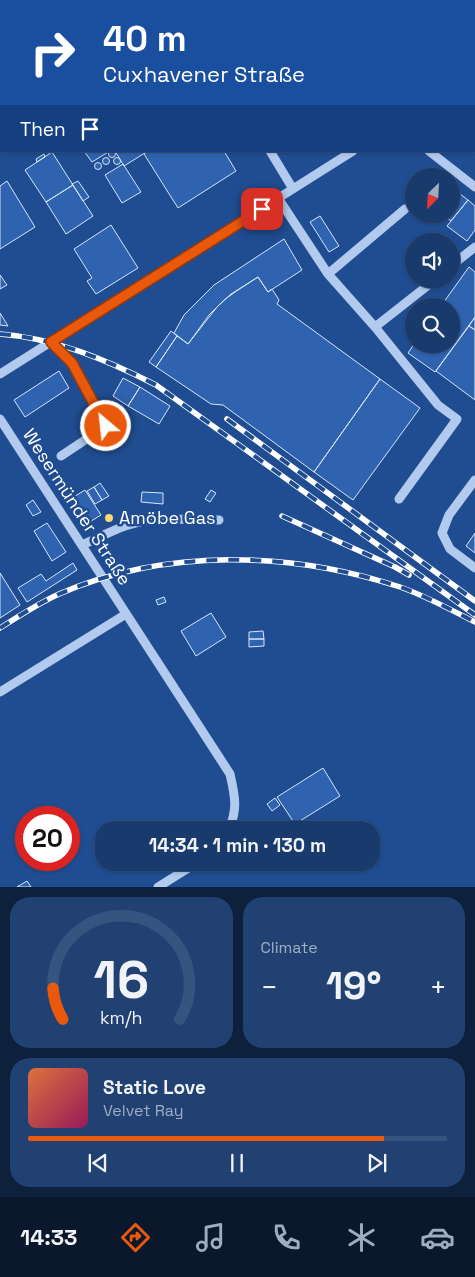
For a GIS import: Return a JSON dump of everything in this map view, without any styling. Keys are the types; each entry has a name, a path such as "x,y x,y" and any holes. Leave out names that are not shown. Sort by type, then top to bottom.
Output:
{"street":[{"path":"271,152 294,189"},
{"path":"0,374 351,152"},
{"path":"430,152 475,187"},
{"path":"278,198 328,274 375,327 438,405 457,419 398,499"},
{"path":"328,274 404,209"},
{"path":"460,259 475,247"},
{"path":"375,327 425,288"},
{"path":"51,342 72,363 106,426 62,456"},
{"name":"Wesermünder Straße","path":"0,419 230,774 236,802 232,821"},
{"path":"475,480 448,515 442,533 450,550 475,568"},
{"path":"82,545 140,522 219,520"},
{"name":"Wesermünder Straße","path":"0,692 126,614"},
{"path":"158,887 184,871"}],"building":[{"path":"52,152 73,185 46,202 25,170"},
{"path":"85,152 108,152 92,162"},
{"path":"110,152 114,152 114,156 110,156"},
{"path":"116,152 146,152 124,166"},
{"path":"147,152 225,152 236,171 178,208 144,154"},
{"path":"44,154 45,157 37,162 36,159"},
{"path":"106,158 109,161 106,164 103,161"},
{"path":"117,158 120,161 117,164 114,161"},
{"path":"98,162 102,166 98,170 94,166"},
{"path":"123,164 141,192 122,203 105,175"},
{"path":"7,181 35,227 0,249 0,186"},
{"path":"78,181 89,197 83,201 72,184"},
{"path":"73,185 93,216 66,234 46,202"},
{"path":"460,194 468,200 460,210"},
{"path":"468,200 475,206 475,230 467,241 460,236 460,233 456,233 447,226 449,223 460,223 460,210"},
{"path":"320,216 339,246 329,252 310,222"},
{"path":"111,225 138,268 96,294 87,281 92,278 74,249"},
{"path":"284,239 302,270 268,292 258,277 224,300 209,315 188,344 174,333 184,315 214,285"},
{"path":"469,267 475,272 475,317 460,338 460,298 447,298 454,288 460,288 460,280"},
{"path":"0,275 7,285 0,289"},
{"path":"258,277 268,292 272,289 279,300 277,304 380,379 314,472 223,405 211,404 156,367 177,336 188,344 217,307 231,294"},
{"path":"0,313 8,326 0,325"},
{"path":"475,317 475,330 469,326"},
{"path":"469,326 475,330 475,400 436,371 449,353 460,353 460,338"},
{"path":"171,331 177,336 156,367 149,362"},
{"path":"408,353 449,353 435,372"},
{"path":"59,371 69,388 25,417 14,400"},
{"path":"123,378 140,387 128,406 113,396"},
{"path":"380,379 420,408 353,500 314,472"},
{"path":"140,387 170,406 159,424 128,406"},
{"path":"100,483 109,496 102,500 94,487"},
{"path":"94,487 102,500 95,504 87,491"},
{"path":"85,490 101,515 88,523 72,498"},
{"path":"211,490 216,493 210,502 205,499"},
{"path":"142,492 163,493 163,504 141,502"},
{"path":"33,500 41,512 33,516 26,505"},
{"path":"47,523 66,552 52,561 34,531"},
{"path":"475,533 475,553 466,546"},
{"path":"73,563 77,570 27,602 18,588 41,574 46,581"},
{"path":"0,573 20,605 0,618"},
{"path":"164,597 166,602 158,605 156,600"},
{"path":"211,613 226,637 196,656 181,631"},
{"path":"263,631 264,639 249,639 249,632"},
{"path":"249,639 264,639 264,646 249,647"},
{"path":"323,768 340,796 300,821 293,821 277,797"},
{"path":"275,798 280,805 272,811 267,804"},
{"path":"27,881 31,887 17,887"}],"railway":[{"path":"0,334 20,336 61,345 100,359 156,385 475,615"},
{"path":"227,419 475,601"},
{"path":"282,516 409,575"},
{"path":"0,628 59,594 100,579 142,568 185,562 228,560 272,561 316,566 358,575 410,591 475,622"}],"place":[{"name":"Amöbe Gas","path":"109,518"}],"route":[{"path":"106,426 72,363 51,342 262,209"}]}
